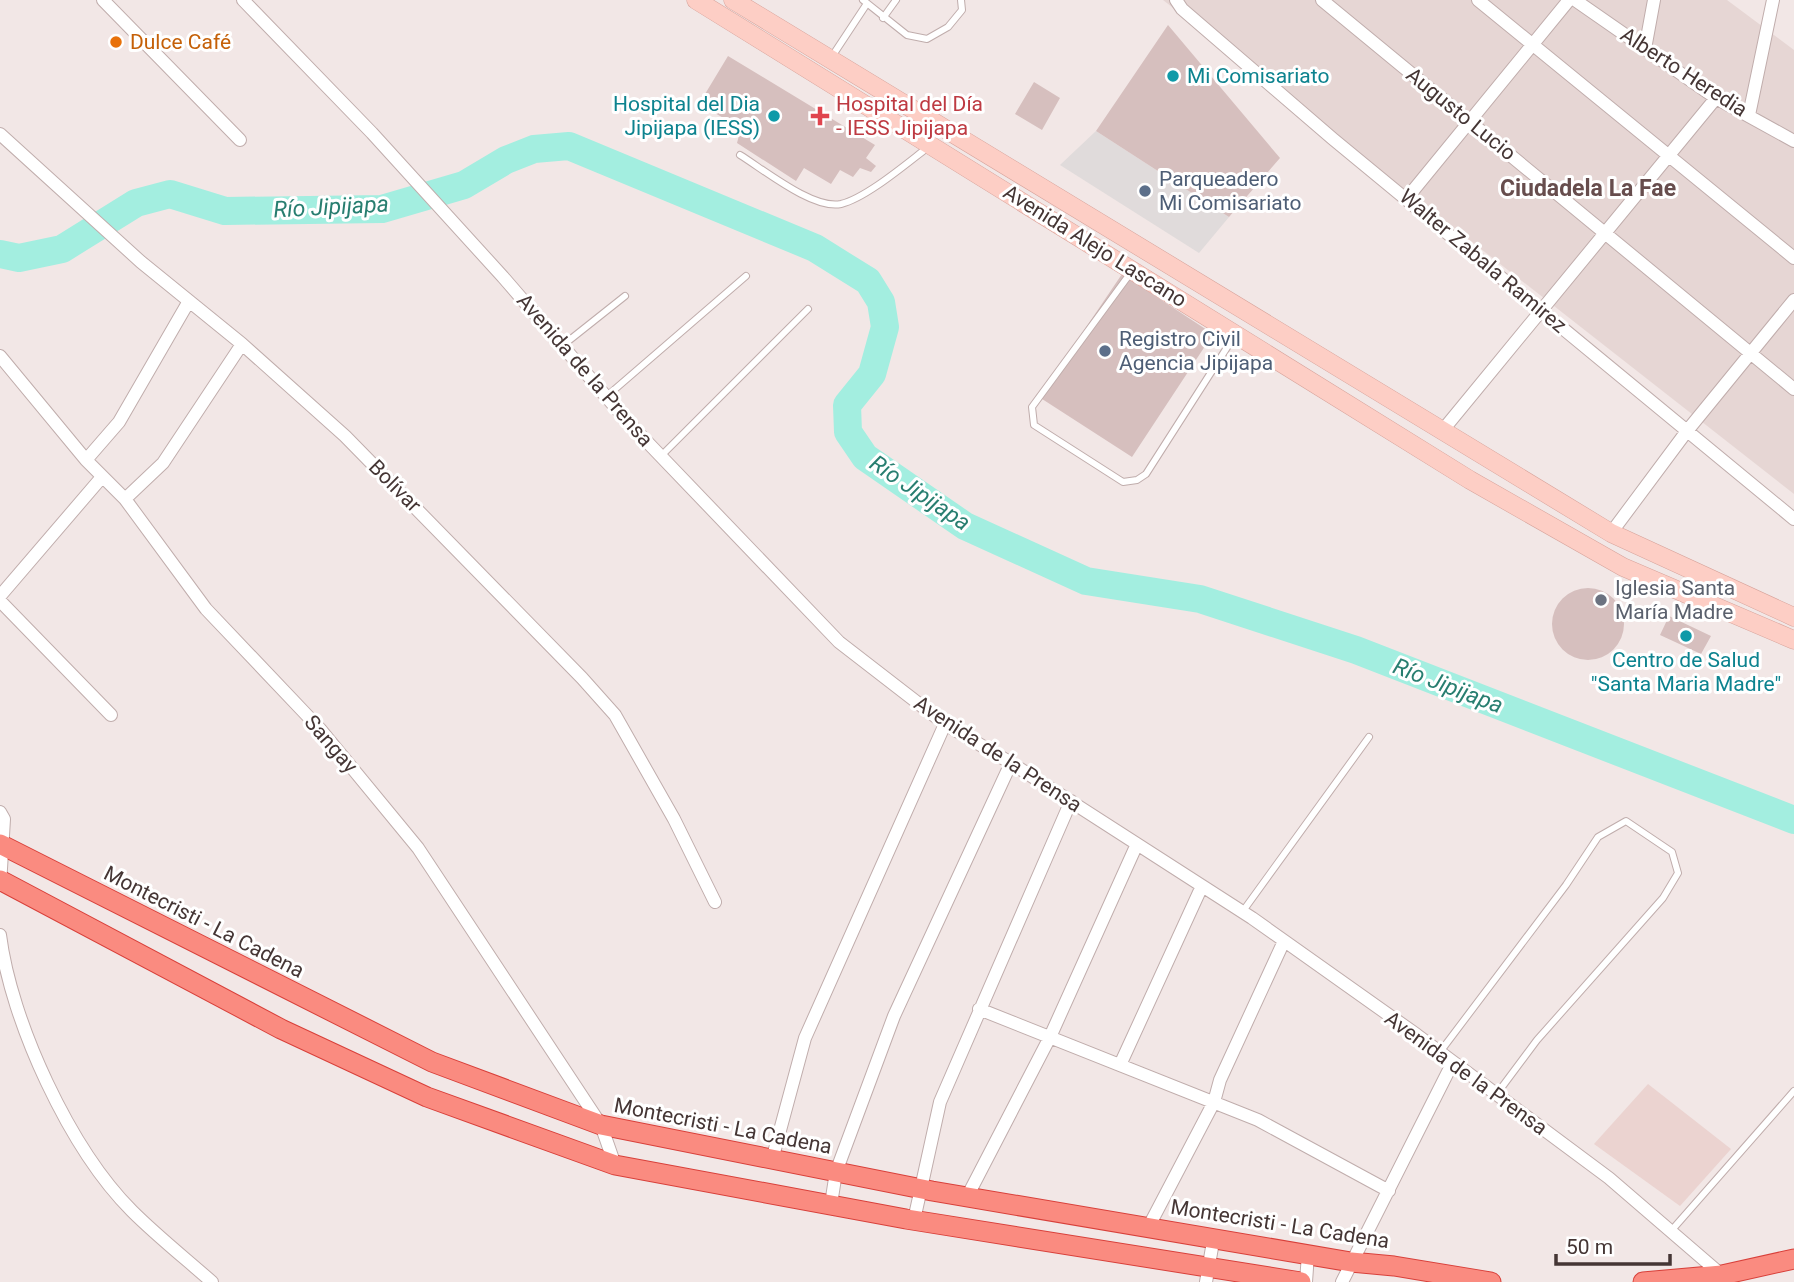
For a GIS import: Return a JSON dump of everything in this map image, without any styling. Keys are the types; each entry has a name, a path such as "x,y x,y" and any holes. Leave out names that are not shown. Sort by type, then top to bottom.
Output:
{"highway":[{"name":"Montecristi - La Cadena","path":"2,845 432,1062 601,1125 919,1188 1214,1236 1351,1262 1393,1274 1491,1282"},
{"path":"0,880 281,1029 403,1086 615,1165 1208,1274 1304,1282"},
{"path":"1643,1282 1725,1279 1794,1259"}],"main road":[{"name":"Avenida Alejo Lascano","path":"696,0 1470,480 1623,567 1794,640"},
{"name":"Avenida Alejo Lascano","path":"733,0 1611,534 1794,617"}],"street":[{"path":"103,0 240,140"},
{"name":"Avenida de la Prensa","path":"243,0 435,202 660,457 839,642 945,724 1011,763 1242,912 1440,1052 1609,1178 1725,1279"},
{"name":"Walter Zabala Ramirez","path":"1176,0 1182,9 1407,198 1794,519"},
{"name":"Augusto Lucio","path":"1322,0 1794,388"},
{"path":"1478,0 1794,258"},
{"path":"1407,198 1569,0"},
{"name":"Alberto Heredia","path":"1575,0 1716,97 1794,141"},
{"path":"1645,49 1654,0"},
{"path":"1749,115 1773,0"},
{"path":"1444,430 1716,97"},
{"name":"Bolívar","path":"0,134 109,233 242,344 345,436 515,607 615,715 674,819 715,902"},
{"path":"1611,534 1687,431 1794,300"},
{"path":"86,460 118,422 189,301"},
{"path":"125,499 163,463 242,344"},
{"name":"Sangay","path":"0,356 86,460 125,499 206,609 320,729 418,848 601,1125 615,1165"},
{"path":"102,477 0,598 111,715"},
{"path":"772,1160 805,1038 945,724"},
{"path":"831,1205 836,1172 894,1016 1011,763"},
{"path":"914,1220 940,1102 1071,801"},
{"path":"0,811 4,819 0,886"},
{"path":"967,1196 1050,1037 1137,844"},
{"path":"1120,1065 1202,886"},
{"path":"0,935 17,1009 35,1056 90,1159 131,1210 212,1282"},
{"path":"1149,1226 1214,1102 1220,1080 1284,941"},
{"path":"979,1009 1258,1120 1389,1191"},
{"path":"1342,1282 1453,1062"},
{"path":"1208,1274 1214,1236"},
{"path":"1304,1282 1308,1254"}],"lane":[{"path":"883,18 896,0"},
{"path":"830,60 864,3 907,34 927,39 948,27 962,10 961,0"},
{"path":"740,155 809,198 842,204 932,145"},
{"path":"1133,270 1032,407 1034,425 1123,482 1137,480 1146,474 1236,333"},
{"path":"606,397 746,276"},
{"path":"562,346 625,296"},
{"path":"660,457 808,309"},
{"path":"1242,912 1369,737"},
{"path":"1440,1052 1566,886 1598,837 1626,821 1672,852 1678,873 1662,898 1537,1040 1496,1095"},
{"path":"1670,1233 1794,1091"}],"shaded area":[{"name":"Ciudadela La Fae","path":"1163,0 1727,0 1794,50 1794,494"},
{"name":"Parqueadero Mi Comisariato","path":"1096,131 1229,217 1199,253 1060,165"},
{"path":"1648,1084 1731,1149 1680,1206 1594,1144"}],"building":[{"name":"Mi Comisariato","path":"1168,25 1280,158 1229,217 1096,131"},
{"name":"Hospital del Dia Jipijapa (IESS)","path":"728,56 875,145 866,158 876,166 871,172 860,168 853,177 840,170 831,184 804,168 796,181 737,143 741,128 699,104"},
{"path":"1034,82 1060,98 1042,130 1015,114"},
{"path":"1122,274 1213,334 1132,457 1039,397"},
{"path":"1595,588 1614,598 1622,610 1622,638 1614,650 1602,658 1581,660 1562,650 1554,638 1552,617 1562,598 1574,590"},
{"name":"Centro de Salud \"Santa Maria Madre\"","path":"1669,616 1711,636 1701,654 1660,635"}],"waterway":[{"name":"Río Jipijapa","path":"0,254 19,258 62,249 136,203 170,194 225,211 382,209 464,185 506,160 534,149 569,146 815,248 868,281 881,302 885,327 872,374 847,405 848,432 865,457 965,526 1086,581 1200,599 1356,650 1794,820"}],"place":[{"name":"Dulce Café","path":"116,42"},
{"name":"Mi Comisariato","path":"1173,76"},
{"name":"Hospital del Dia Jipijapa (IESS)","path":"774,116"},
{"name":"Hospital del Día - IESS Jipijapa","path":"820,116"},
{"name":"Parqueadero Mi Comisariato","path":"1145,191"},
{"name":"Registro Civil Agencia Jipijapa","path":"1105,351"},
{"name":"Iglesia Santa María Madre","path":"1601,600"},
{"name":"Centro de Salud \"Santa Maria Madre\"","path":"1686,636"}],"district":[{"name":"Ciudadela La Fae","path":"1588,188"}]}
